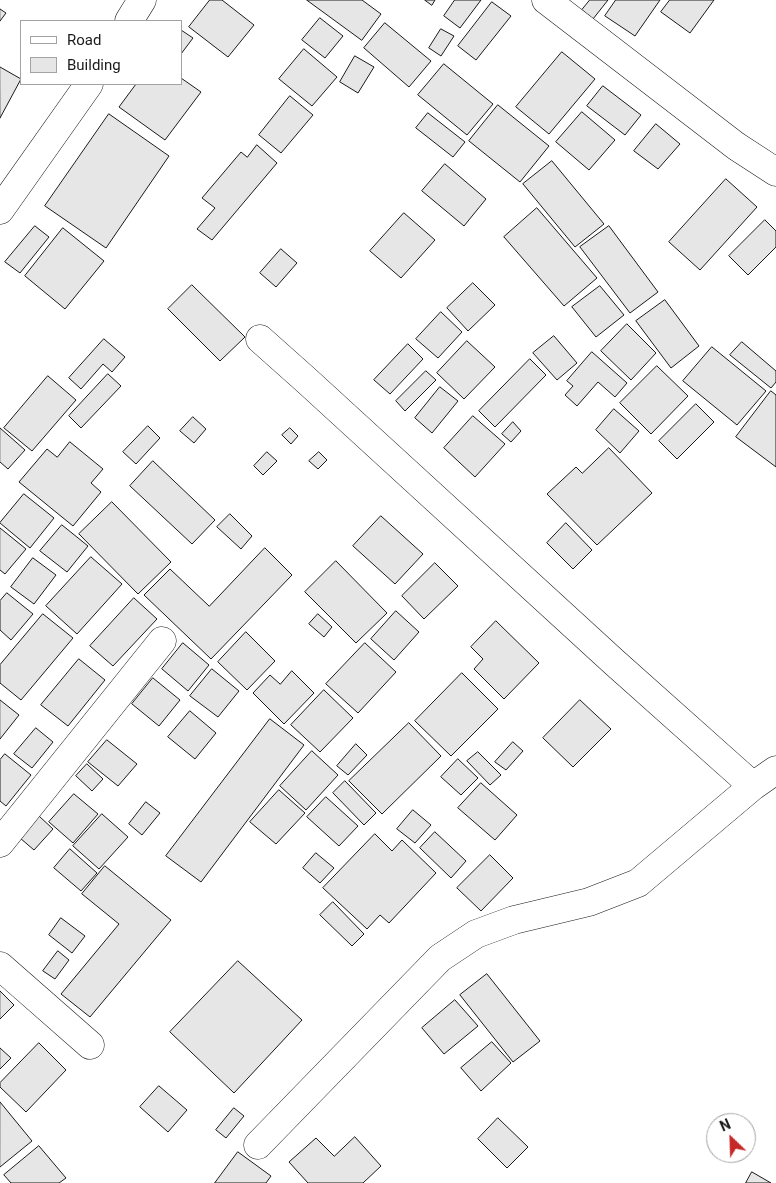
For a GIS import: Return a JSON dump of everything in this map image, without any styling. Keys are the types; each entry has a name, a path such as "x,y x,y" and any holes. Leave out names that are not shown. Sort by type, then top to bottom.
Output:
{"street":[{"path":"130,20 142,0"},
{"path":"546,0 736,146 776,172"},
{"path":"0,210 87,85"},
{"path":"260,339 614,662 753,786"},
{"path":"0,843 162,641"},
{"path":"258,1145 440,958 476,934 514,920 589,902 638,883 753,786 776,770"},
{"path":"0,966 90,1045"}],"building":[{"path":"210,0 222,0 254,25 228,57 189,27"},
{"path":"307,0 362,0 381,14 362,40"},
{"path":"425,0 435,0 432,5"},
{"path":"455,0 481,0 460,28 444,16"},
{"path":"590,0 608,0 593,19 582,10"},
{"path":"616,0 660,0 635,36 605,16"},
{"path":"670,0 714,0 690,33 661,12"},
{"path":"492,2 511,16 476,60 458,46"},
{"path":"0,9 6,13 0,21"},
{"path":"320,18 343,36 325,58 302,40"},
{"path":"385,23 431,61 409,87 364,48"},
{"path":"441,29 454,36 441,56 429,48"},
{"path":"182,31 193,38 182,53"},
{"path":"304,49 337,77 312,106 279,79"},
{"path":"562,52 595,79 549,134 516,107"},
{"path":"355,56 374,67 358,93 340,82"},
{"path":"444,64 493,104 467,135 418,95"},
{"path":"0,67 20,78 20,81 0,118"},
{"path":"182,79 201,92 165,140 119,107 135,85 182,85"},
{"path":"603,86 641,115 625,135 587,106"},
{"path":"290,96 313,115 281,153 259,135"},
{"path":"498,105 549,146 520,182 469,141"},
{"path":"582,112 615,140 589,170 556,142"},
{"path":"428,113 465,142 453,157 416,128"},
{"path":"109,114 169,156 106,248 45,206"},
{"path":"656,124 680,144 658,169 634,151"},
{"path":"257,145 277,163 212,240 197,229 215,208 202,198 241,152 247,157"},
{"path":"552,161 604,224 575,247 523,184"},
{"path":"445,164 486,199 464,226 422,191"},
{"path":"726,179 757,207 700,270 669,242"},
{"path":"537,208 597,278 564,306 504,237"},
{"path":"404,213 435,240 401,278 370,251"},
{"path":"765,220 776,231 776,247 748,275 729,256"},
{"path":"35,226 49,237 20,273 5,262"},
{"path":"609,226 658,292 630,313 580,247"},
{"path":"63,228 104,261 65,309 25,276"},
{"path":"281,249 297,263 276,287 260,273"},
{"path":"473,283 495,305 468,331 447,308"},
{"path":"192,285 245,337 220,361 168,309"},
{"path":"600,286 624,315 596,337 572,307"},
{"path":"665,300 699,346 671,368 636,321"},
{"path":"441,312 462,332 438,358 416,339"},
{"path":"627,324 656,353 631,380 601,351"},
{"path":"554,336 577,363 557,380 533,353"},
{"path":"104,339 125,357 112,372 103,364 81,389 69,378"},
{"path":"467,341 495,367 464,399 437,373"},
{"path":"742,342 776,371 776,382 771,388 730,355"},
{"path":"408,344 423,359 390,394 374,380"},
{"path":"712,347 766,391 737,425 683,381"},
{"path":"592,352 627,383 615,397 598,382 577,406 565,395 573,386 567,381"},
{"path":"530,359 546,375 495,427 479,411"},
{"path":"657,366 688,396 651,434 620,403"},
{"path":"426,371 436,380 405,411 396,401"},
{"path":"108,374 121,386 81,428 69,416"},
{"path":"48,376 76,400 32,451 4,428"},
{"path":"440,387 458,401 432,433 415,418"},
{"path":"771,391 776,395 776,467 736,437"},
{"path":"696,404 714,422 677,459 659,441"},
{"path":"614,409 639,431 620,453 596,430"},
{"path":"473,416 505,444 475,477 444,448"},
{"path":"193,417 206,429 194,443 180,431"},
{"path":"513,422 521,431 511,442 502,434"},
{"path":"148,426 160,438 136,464 123,452"},
{"path":"0,428 25,450 8,469 0,462"},
{"path":"290,428 298,436 291,444 282,435"},
{"path":"70,442 103,469 91,483 101,492 73,526 19,482 47,449 57,457"},
{"path":"609,448 652,493 597,545 547,494 576,467 582,473"},
{"path":"267,452 277,461 263,475 254,466"},
{"path":"319,452 327,460 318,469 309,461"},
{"path":"153,461 215,520 192,544 130,486"},
{"path":"24,494 54,518 30,548 0,523"},
{"path":"112,502 171,562 138,594 79,534"},
{"path":"230,514 252,536 241,549 217,527"},
{"path":"381,516 423,554 395,584 353,546"},
{"path":"566,523 592,550 573,569 547,543"},
{"path":"62,525 88,546 67,572 40,551"},
{"path":"0,528 26,549 5,574 0,570"},
{"path":"265,548 292,575 211,659 144,595 170,569 209,606"},
{"path":"91,557 122,584 77,634 46,606"},
{"path":"33,558 56,575 34,604 11,587"},
{"path":"336,561 387,613 356,643 305,592"},
{"path":"435,563 458,586 424,619 402,596"},
{"path":"7,593 33,614 11,640 0,630 0,601"},
{"path":"134,598 157,619 113,666 90,646"},
{"path":"396,611 419,632 394,660 371,639"},
{"path":"43,614 73,638 21,700 0,683 0,665"},
{"path":"318,614 332,627 324,637 309,624"},
{"path":"496,621 539,663 504,699 474,669 483,659 471,647"},
{"path":"246,632 275,661 247,690 218,662"},
{"path":"183,643 209,665 188,691 162,669"},
{"path":"365,643 396,672 358,713 326,684"},
{"path":"79,659 105,680 68,726 41,705"},
{"path":"212,669 239,691 218,717 190,696"},
{"path":"292,671 314,693 284,724 253,693 270,675 280,684"},
{"path":"462,673 498,709 451,756 415,721"},
{"path":"153,678 180,700 159,726 132,704"},
{"path":"324,690 353,718 320,752 291,725"},
{"path":"0,700 19,715 0,739"},
{"path":"580,700 611,729 573,767 543,738"},
{"path":"190,711 216,733 195,759 168,737"},
{"path":"270,719 304,745 201,882 166,856"},
{"path":"409,723 441,756 382,814 349,781"},
{"path":"36,728 53,742 32,768 14,754"},
{"path":"107,740 137,764 118,786 88,762"},
{"path":"513,742 523,751 506,770 495,762"},
{"path":"356,744 367,755 348,775 337,766"},
{"path":"312,751 338,775 306,810 280,786"},
{"path":"478,752 501,775 490,785 467,761"},
{"path":"5,754 31,775 6,806 0,801 0,760"},
{"path":"458,759 478,778 461,795 441,777"},
{"path":"87,764 103,779 92,791 76,776"},
{"path":"345,781 376,813 364,825 333,793"},
{"path":"481,783 517,815 495,840 458,808"},
{"path":"279,790 305,813 276,844 250,822"},
{"path":"74,794 98,814 73,843 49,822"},
{"path":"326,797 358,826 339,846 307,817"},
{"path":"146,802 160,813 142,835 129,824"},
{"path":"413,810 431,825 415,843 397,829"},
{"path":"102,814 128,837 99,869 73,846"},
{"path":"39,816 53,829 34,850 20,838"},
{"path":"435,832 466,861 451,878 420,848"},
{"path":"375,834 392,851 402,840 436,873 389,923 380,915 367,929 323,888"},
{"path":"70,849 97,873 81,891 54,868"},
{"path":"316,853 334,868 320,883 303,868"},
{"path":"490,855 513,878 481,911 457,888"},
{"path":"105,866 171,920 90,1017 61,994 119,924 82,894"},
{"path":"333,902 364,934 352,946 320,915"},
{"path":"61,918 85,936 72,953 49,935"},
{"path":"58,951 69,960 55,979 43,971"},
{"path":"238,961 302,1020 234,1093 170,1032"},
{"path":"487,974 540,1041 513,1062 460,995"},
{"path":"0,991 14,1005 0,1019"},
{"path":"455,1000 478,1026 444,1054 422,1028"},
{"path":"492,1042 511,1063 481,1091 461,1068"},
{"path":"39,1043 66,1070 26,1112 0,1087 0,1083"},
{"path":"0,1048 11,1058 0,1069"},
{"path":"159,1086 187,1110 168,1132 140,1107"},
{"path":"0,1102 32,1141 0,1167"},
{"path":"234,1108 244,1116 226,1138 216,1130"},
{"path":"498,1118 528,1147 507,1168 478,1139"},
{"path":"355,1137 381,1166 363,1183 308,1183 289,1162 316,1138 334,1156"},
{"path":"39,1146 66,1178 59,1183 11,1183 4,1175"},
{"path":"238,1152 271,1176 266,1183 215,1183"},
{"path":"752,1172 771,1183 746,1183"}]}
